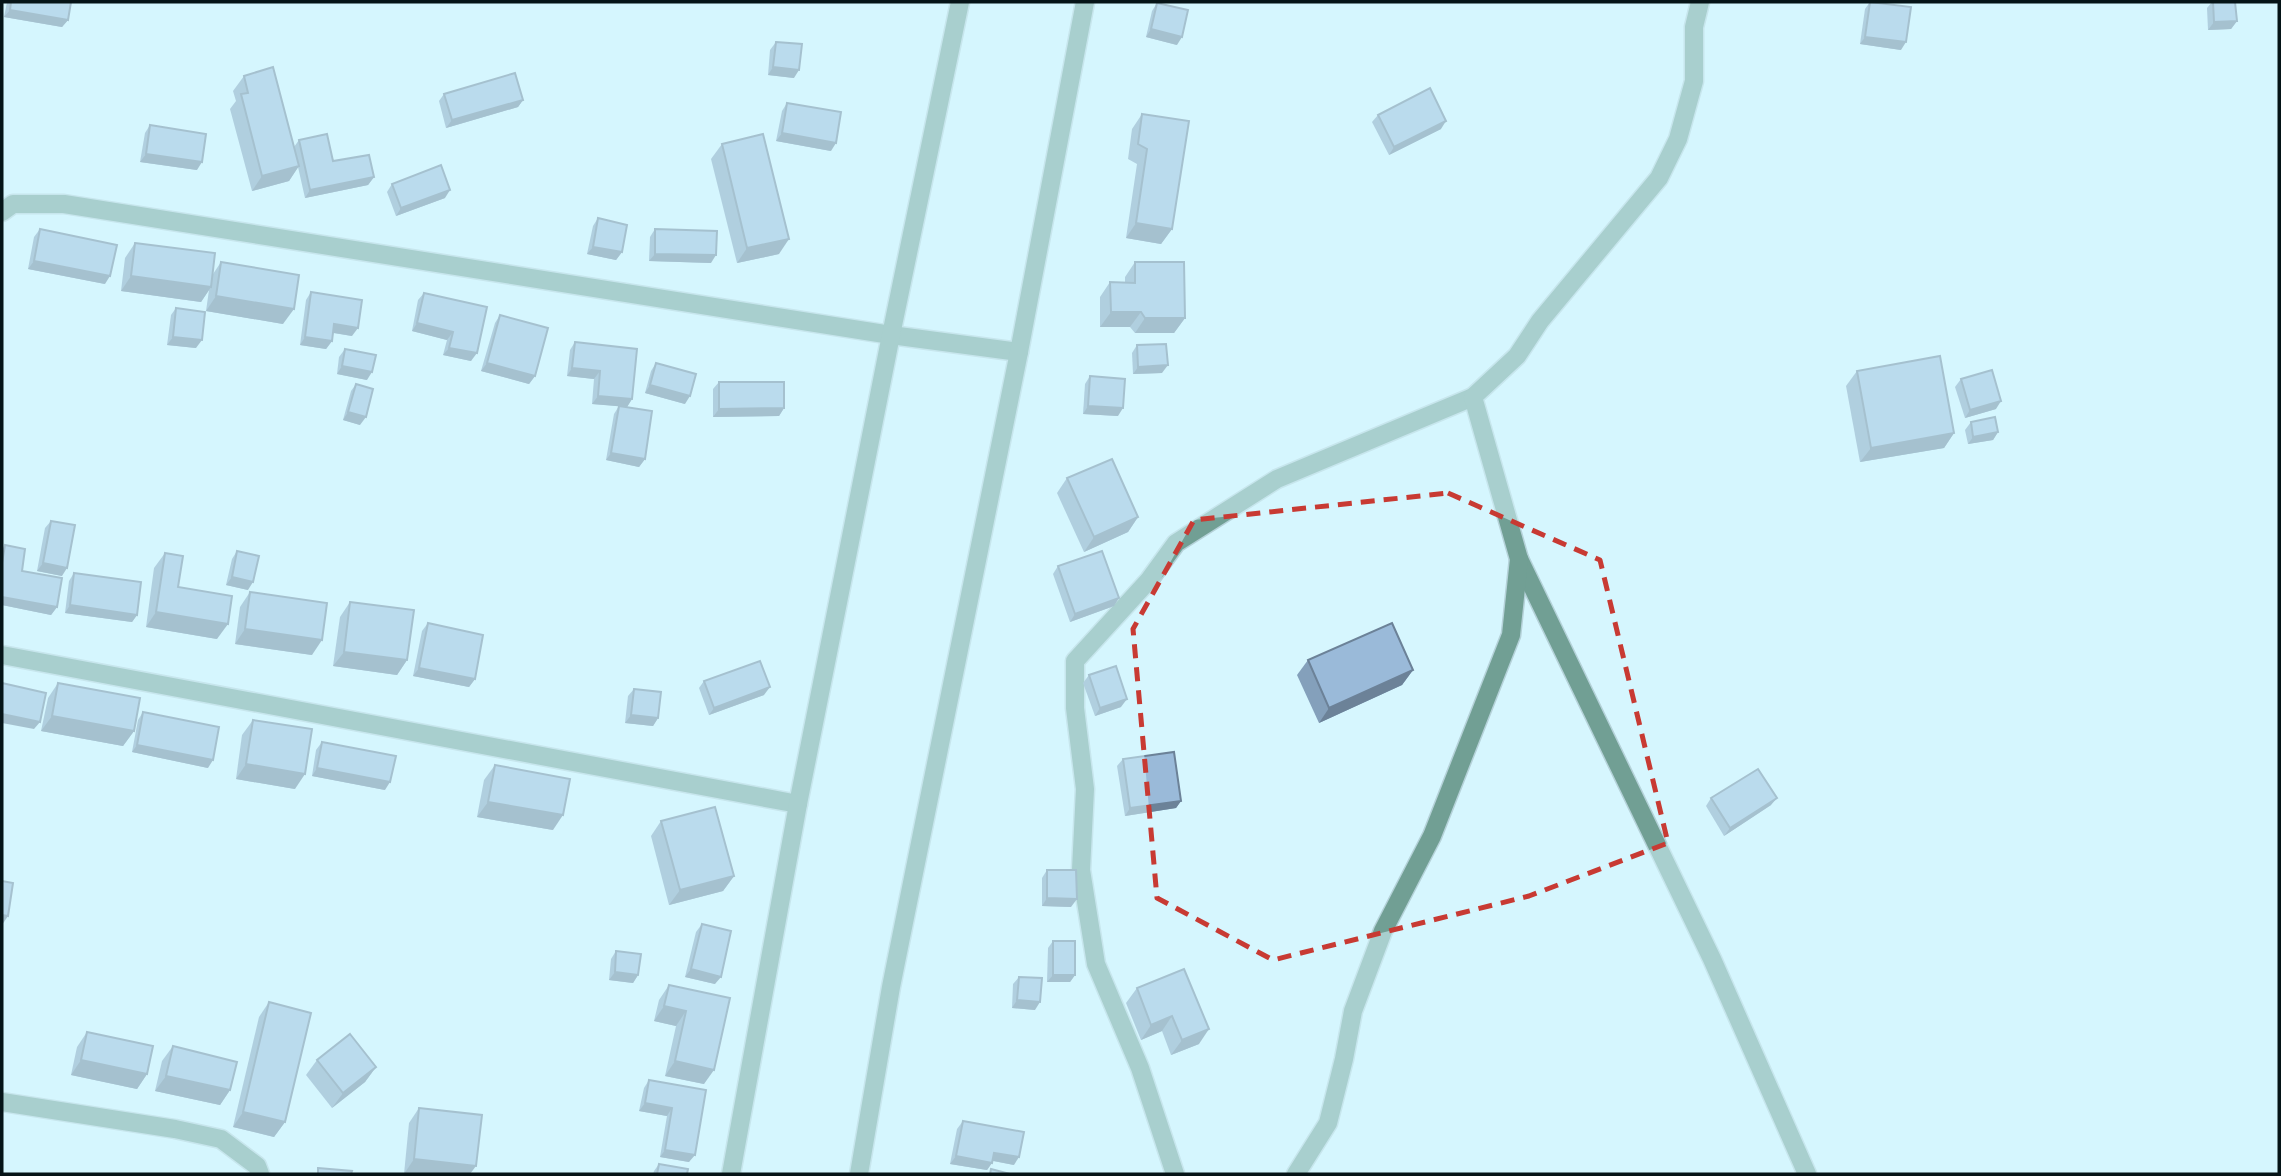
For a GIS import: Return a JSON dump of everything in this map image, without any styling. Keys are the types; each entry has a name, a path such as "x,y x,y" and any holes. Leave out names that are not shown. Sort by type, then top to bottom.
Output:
{"street":[{"path":"731,1174 798,804 960,2"},
{"path":"859,1174 893,974 1019,352 1085,2"},
{"path":"1175,1174 1140,1068 1096,964 1081,870 1085,789 1075,708 1075,662 1149,580 1176,544 1277,479 1473,397 1517,356 1540,321 1659,178 1678,139 1693,81 1694,27 1700,2"},
{"path":"2,212 13,204 64,204 891,335 1019,352"},
{"path":"1473,397 1519,559 1712,959 1807,1174"},
{"path":"1296,1174 1328,1123 1357,1000 1383,931 1432,836 1511,635 1519,559"},
{"path":"2,655 798,804"},
{"path":"2,1102 175,1129 221,1139 257,1166 260,1174"}],"highlighted area":[{"path":"1448,493 1600,560 1668,843 1529,896 1273,960 1157,898 1133,629 1194,520"}],"building":[{"path":"11,2 71,2 68,20 10,10"},
{"path":"1870,2 1911,7 1906,42 1865,37"},
{"path":"2213,2 2235,2 2237,21 2214,22"},
{"path":"1157,3 1188,10 1182,37 1151,29"},
{"path":"776,42 802,44 799,70 773,67"},
{"path":"273,67 299,166 262,176 241,94 248,93 244,76"},
{"path":"515,73 523,100 452,120 444,94"},
{"path":"1430,88 1446,121 1394,147 1378,115"},
{"path":"787,103 841,112 836,143 782,133"},
{"path":"1142,114 1189,121 1172,229 1136,223 1147,149 1138,144"},
{"path":"150,125 206,134 202,162 146,154"},
{"path":"327,134 333,161 369,155 374,177 310,190 299,140"},
{"path":"763,134 789,239 747,248 722,144"},
{"path":"441,165 450,190 401,208 392,184"},
{"path":"598,218 627,225 622,252 593,247"},
{"path":"40,229 117,245 110,276 34,261"},
{"path":"655,229 717,231 716,255 655,254"},
{"path":"135,243 215,253 211,287 131,276"},
{"path":"221,262 299,275 294,309 216,296"},
{"path":"1135,262 1184,262 1185,318 1145,318 1141,312 1111,312 1110,282 1135,283"},
{"path":"311,292 362,300 358,328 334,324 332,341 305,337"},
{"path":"424,293 487,307 477,353 449,348 453,332 417,323"},
{"path":"176,308 205,312 202,340 173,337"},
{"path":"500,315 548,328 535,376 487,363"},
{"path":"575,342 637,349 632,399 598,396 600,371 572,368"},
{"path":"1166,344 1168,365 1138,367 1137,345"},
{"path":"345,349 376,355 372,372 342,366"},
{"path":"1940,356 1954,433 1871,448 1857,371"},
{"path":"656,363 696,374 690,396 650,385"},
{"path":"1992,370 2001,401 1970,410 1961,379"},
{"path":"1090,376 1125,379 1123,408 1088,406"},
{"path":"719,382 784,382 784,408 719,409"},
{"path":"356,384 373,389 366,417 348,412"},
{"path":"619,406 652,411 645,459 611,453"},
{"path":"1995,417 1998,432 1973,437 1971,422"},
{"path":"1112,459 1138,517 1094,537 1067,478"},
{"path":"51,521 75,525 67,568 43,563"},
{"path":"5,545 25,549 22,571 62,578 57,607 2,597"},
{"path":"237,551 259,556 253,582 232,577"},
{"path":"1102,551 1119,598 1075,614 1058,566"},
{"path":"165,553 183,556 178,587 232,596 228,624 156,612"},
{"path":"74,573 141,582 137,615 70,605"},
{"path":"250,592 327,603 322,640 245,629"},
{"path":"350,602 414,610 407,660 344,652"},
{"path":"428,623 483,635 475,679 419,668"},
{"path":"1392,623 1413,670 1329,708 1308,660"},
{"path":"760,661 770,687 714,708 704,681"},
{"path":"1116,666 1127,699 1100,708 1089,675"},
{"path":"2,683 46,693 40,722 2,714"},
{"path":"58,683 140,698 134,731 52,716"},
{"path":"634,689 661,692 658,718 631,715"},
{"path":"143,712 219,727 213,760 137,745"},
{"path":"253,720 312,729 305,774 246,764"},
{"path":"322,742 396,756 390,782 317,768"},
{"path":"1174,752 1181,801 1130,808 1123,759"},
{"path":"495,765 570,779 563,815 488,802"},
{"path":"1758,769 1777,798 1730,828 1711,798"},
{"path":"715,807 734,876 680,890 661,821"},
{"path":"1047,870 1076,870 1077,899 1047,898"},
{"path":"2,881 13,883 8,916 2,915"},
{"path":"702,924 731,931 721,977 691,969"},
{"path":"1053,941 1075,941 1075,975 1053,975"},
{"path":"616,951 641,954 638,975 615,972"},
{"path":"1184,969 1209,1029 1182,1040 1172,1016 1151,1025 1137,988"},
{"path":"1019,977 1042,978 1040,1002 1017,1000"},
{"path":"669,985 730,998 714,1070 675,1061 686,1011 664,1006"},
{"path":"269,1002 311,1013 285,1122 243,1112"},
{"path":"87,1032 153,1046 147,1074 81,1060"},
{"path":"350,1034 376,1067 343,1093 317,1060"},
{"path":"173,1046 237,1062 230,1090 166,1076"},
{"path":"649,1080 706,1090 695,1155 665,1150 672,1108 645,1103"},
{"path":"419,1108 482,1115 476,1166 414,1159"},
{"path":"963,1121 1024,1132 1019,1157 994,1153 992,1163 956,1156"},
{"path":"659,1164 688,1169 687,1174 657,1174"},
{"path":"318,1168 352,1171 351,1174 318,1174"},
{"path":"991,1169 1010,1174 990,1174"}]}
